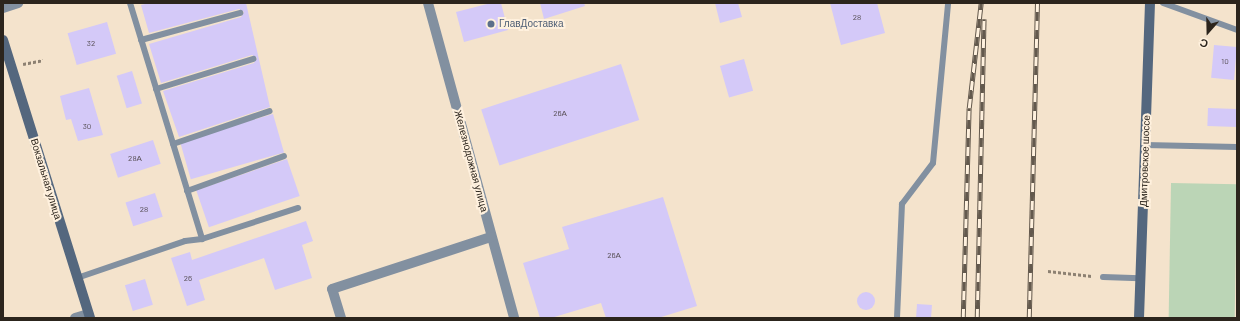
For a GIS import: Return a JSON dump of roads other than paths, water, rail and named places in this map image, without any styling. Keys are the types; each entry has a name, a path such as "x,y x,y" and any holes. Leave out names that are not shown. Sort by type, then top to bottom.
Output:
{"main road":[{"name":"Дмитровское шоссе","path":"1139,318 1150,3"},
{"name":"Вокзальная улица","path":"3,40 89,316"}],"street":[{"path":"3,8 18,3"},
{"name":"Железнодожная улица","path":"428,3 514,318"},
{"path":"341,318 332,289 491,237"},
{"path":"76,318 89,316"}],"lane":[{"path":"130,3 202,239"},
{"path":"897,318 902,204 933,163 949,13 948,3"},
{"path":"1163,3 1237,30"},
{"path":"141,40 240,13"},
{"path":"156,89 253,59"},
{"path":"173,144 270,111"},
{"path":"1145,145 1237,147"},
{"path":"187,191 284,156"},
{"path":"77,278 185,241 202,239 298,208"},
{"path":"1103,277 1140,278"}],"railway":[{"path":"963,318 969,108 981,3"},
{"path":"1029,318 1037,3"},
{"path":"977,318 984,19"}],"place":[{"name":"ГлавДоставка","path":"491,24"}]}
